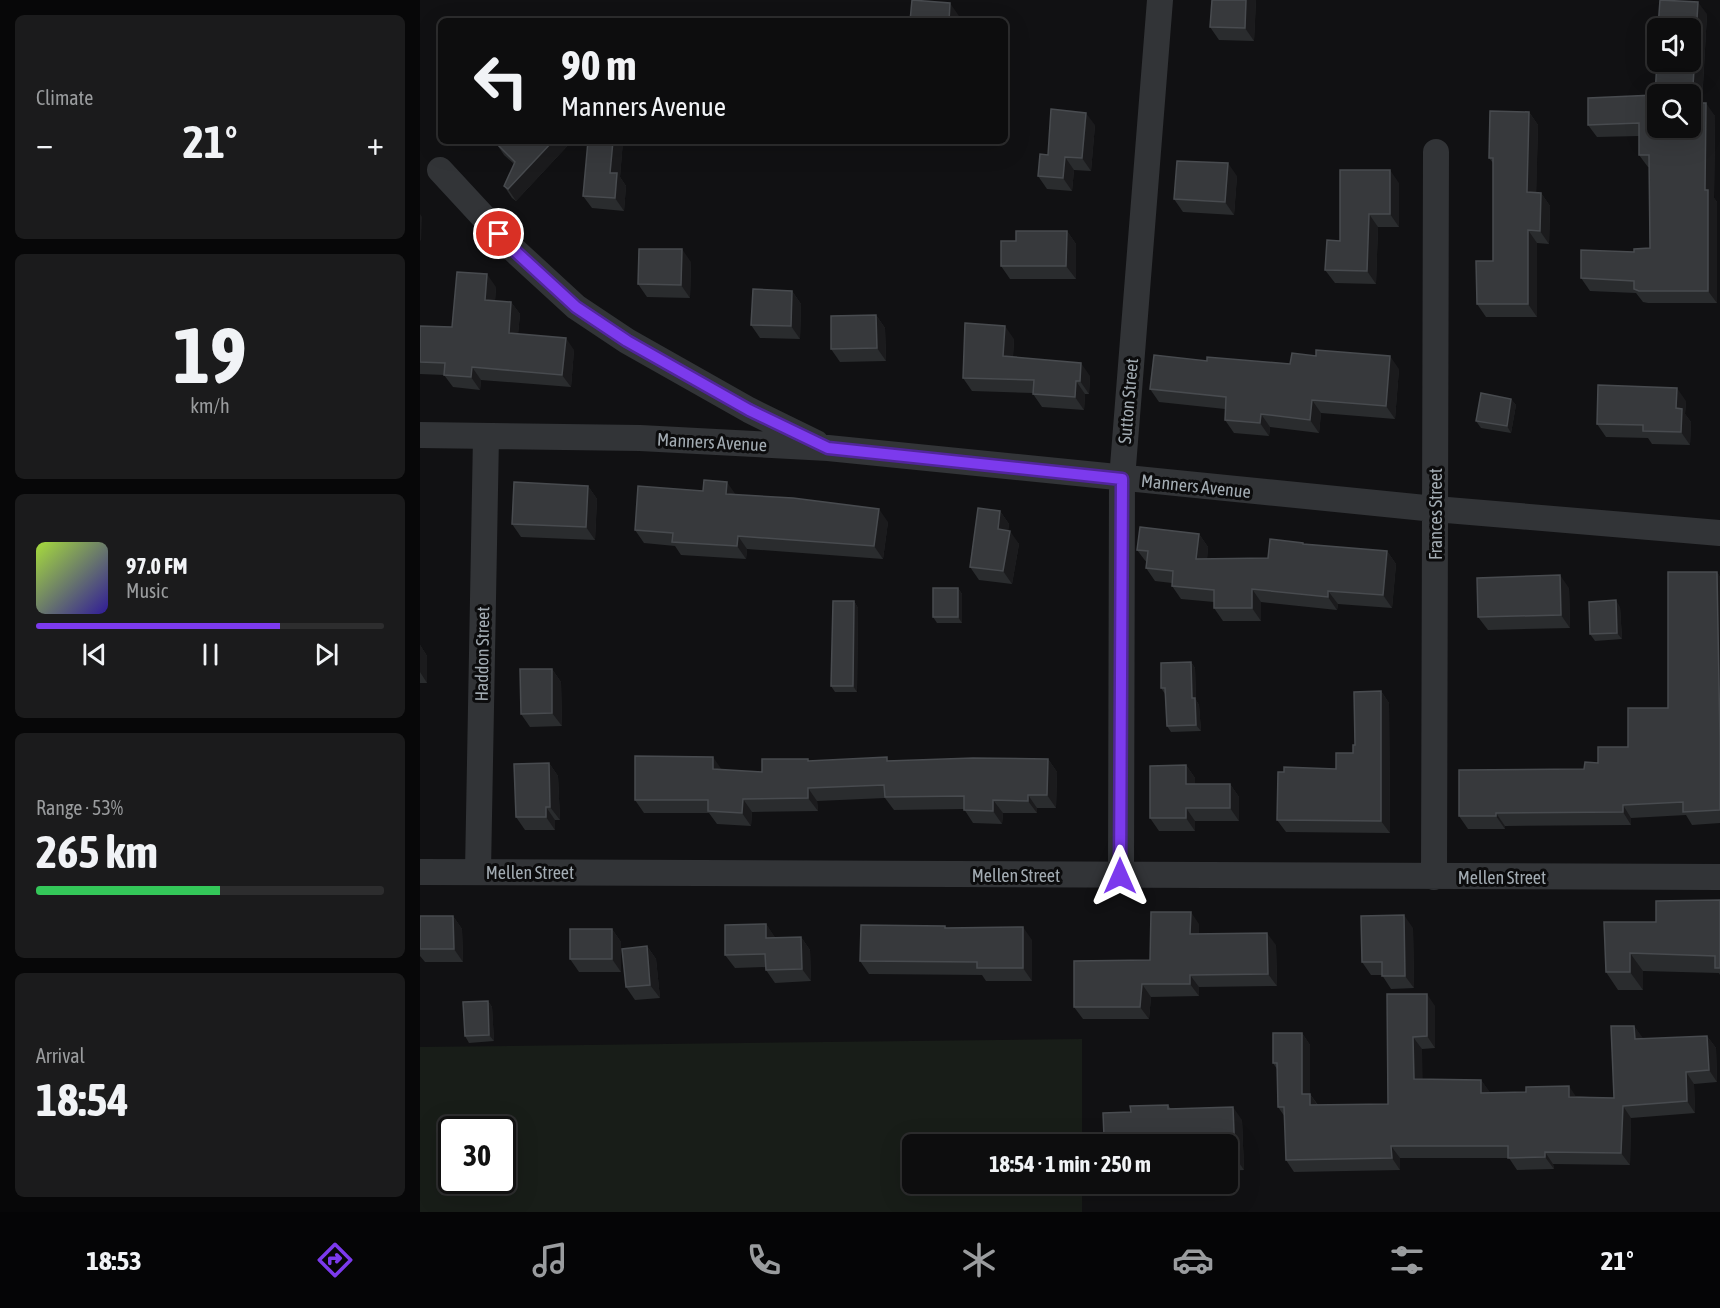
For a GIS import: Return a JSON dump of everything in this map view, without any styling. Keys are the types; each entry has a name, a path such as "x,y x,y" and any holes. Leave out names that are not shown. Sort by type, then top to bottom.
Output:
{"street":[{"name":"Sutton Street","path":"1120,876 1122,479 1160,0"},
{"name":"Frances Street","path":"1434,876 1436,152"},
{"path":"440,170 514,250 576,307 627,341 749,410 828,448"},
{"name":"Manners Avenue","path":"420,435 640,438 828,448 1435,509 1720,533"},
{"name":"Haddon Street","path":"478,871 486,436"},
{"name":"Mellen Street","path":"420,872 1720,877"}],"shaded area":[{"path":"1082,1039 1082,1134 902,1134 902,1194 1082,1194 1082,1212 420,1212 420,1047"}],"building":[{"path":"912,0 950,3 949,18 910,18"},
{"path":"1212,0 1246,0 1245,28 1210,27"},
{"path":"1660,0 1698,2 1697,18 1659,18"},
{"path":"1656,72 1694,72 1693,84 1656,84"},
{"path":"1647,95 1647,138 1701,138 1701,103 1706,103 1705,190 1708,190 1708,291 1639,291 1634,289 1634,281 1581,278 1581,250 1634,252 1634,249 1650,248 1649,155 1639,155 1639,123 1588,125 1588,98"},
{"path":"1051,109 1086,113 1082,158 1065,157 1063,178 1038,176 1040,154 1048,155"},
{"path":"1490,111 1529,112 1527,192 1541,193 1540,231 1528,230 1528,304 1477,304 1476,261 1493,261 1493,158 1489,158"},
{"path":"497,144 550,144 508,189 504,186 515,162"},
{"path":"588,144 613,144 610,173 617,173 615,198 583,196"},
{"path":"1177,161 1228,163 1225,202 1174,199"},
{"path":"1340,170 1390,170 1390,214 1369,214 1367,271 1325,270 1327,240 1340,241"},
{"path":"1016,231 1067,231 1066,266 1001,266 1001,241 1016,241"},
{"path":"639,249 682,249 681,285 638,284"},
{"path":"457,272 487,274 485,300 511,302 509,333 566,338 562,375 472,367 471,377 444,375 445,363 420,362 420,326 452,327"},
{"path":"753,289 792,291 791,326 751,325"},
{"path":"876,315 877,348 831,349 831,316"},
{"path":"965,323 1005,326 1003,356 1081,363 1080,381 1076,381 1075,397 1033,394 1034,380 963,378"},
{"path":"1316,350 1390,356 1386,406 1312,400 1310,420 1261,414 1260,423 1225,420 1226,397 1150,389 1154,355 1207,361 1207,357 1290,364 1292,353 1316,356"},
{"path":"1598,385 1677,388 1676,408 1682,409 1681,432 1643,431 1643,425 1597,424"},
{"path":"1481,393 1511,399 1507,426 1476,421"},
{"path":"704,480 727,482 726,494 793,498 879,509 874,546 738,536 737,546 672,542 673,533 635,530 638,486 703,491"},
{"path":"514,482 588,486 586,527 512,524"},
{"path":"978,508 1000,511 998,529 1010,531 1003,571 970,567"},
{"path":"1140,527 1199,534 1196,559 1268,558 1270,539 1387,551 1383,595 1328,591 1328,597 1252,589 1252,608 1214,608 1214,590 1172,586 1173,571 1146,568 1148,551 1137,550"},
{"path":"1668,572 1717,572 1720,810 1683,812 1683,802 1623,805 1623,812 1496,813 1496,816 1459,816 1459,770 1584,769 1585,762 1598,763 1598,747 1628,747 1628,708 1668,708"},
{"path":"1560,575 1561,615 1478,617 1477,578"},
{"path":"933,588 958,588 958,617 933,617"},
{"path":"1616,600 1617,633 1590,634 1589,602"},
{"path":"833,601 854,601 853,686 831,686"},
{"path":"1191,662 1192,698 1195,698 1196,725 1167,726 1165,688 1161,688 1161,663"},
{"path":"520,669 552,669 552,713 521,714"},
{"path":"1381,691 1381,821 1277,820 1278,772 1284,772 1284,767 1336,769 1336,753 1353,753 1353,745 1355,745 1354,692"},
{"path":"635,756 713,757 713,769 762,772 762,759 808,759 808,761 887,757 887,761 973,758 1048,759 1047,795 1028,795 1028,801 993,800 993,811 964,810 964,796 885,797 884,785 808,788 808,798 743,799 742,813 708,811 708,800 635,800"},
{"path":"549,763 550,807 546,807 546,817 516,817 514,764"},
{"path":"1186,765 1186,784 1230,784 1230,808 1186,808 1186,818 1150,818 1150,766"},
{"path":"1720,900 1720,968 1715,968 1715,956 1630,953 1630,972 1606,972 1604,922 1656,922 1656,901"},
{"path":"1151,912 1191,912 1190,934 1267,933 1268,974 1190,975 1190,984 1142,984 1140,1007 1074,1007 1074,961 1150,960"},
{"path":"1404,915 1405,976 1382,976 1382,962 1362,962 1361,916"},
{"path":"420,916 453,916 454,949 420,949"},
{"path":"766,924 766,938 801,937 802,969 766,970 765,954 725,955 725,925"},
{"path":"861,925 945,926 945,928 1023,927 1023,968 977,968 977,962 860,961"},
{"path":"570,929 612,929 612,959 570,959"},
{"path":"647,946 650,985 626,987 622,949"},
{"path":"1387,994 1427,994 1427,1036 1413,1037 1414,1079 1481,1080 1481,1093 1526,1092 1526,1087 1569,1086 1569,1097 1614,1098 1611,1026 1634,1026 1635,1039 1707,1036 1709,1070 1686,1072 1687,1101 1623,1106 1621,1153 1545,1152 1545,1157 1508,1158 1508,1146 1391,1146 1392,1158 1286,1160 1284,1107 1278,1107 1277,1063 1273,1063 1273,1033 1302,1033 1302,1094 1310,1094 1310,1105 1388,1104"},
{"path":"488,1001 489,1035 465,1036 463,1002"},
{"path":"1168,1105 1168,1109 1233,1107 1234,1134 1104,1134 1103,1113 1131,1112 1130,1106"}],"route":[{"path":"499,234 576,307 627,341 749,410 828,448 1122,479 1120,876"}]}
